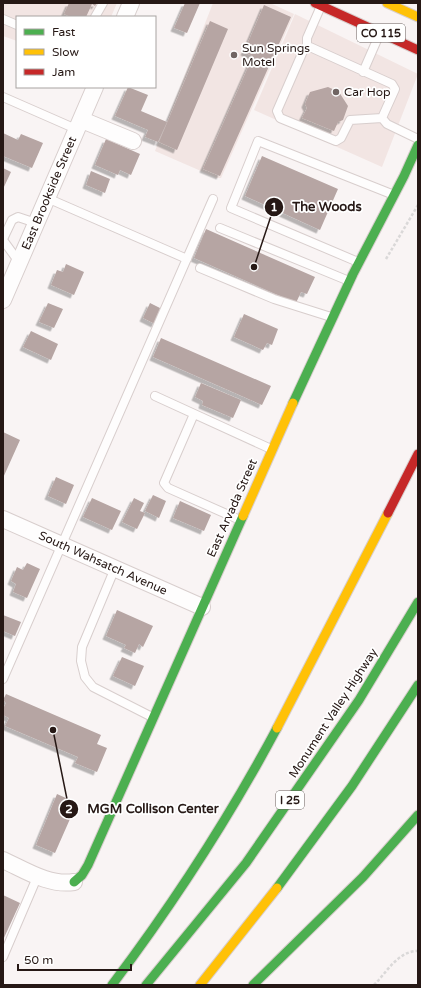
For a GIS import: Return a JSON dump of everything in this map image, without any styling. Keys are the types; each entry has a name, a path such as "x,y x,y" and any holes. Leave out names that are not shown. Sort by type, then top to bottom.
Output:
{"main road":[{"name":"CO 115","path":"388,3 407,7 418,17"},
{"name":"CO 115","path":"318,4 418,50"},
{"name":"East Arvada Street","path":"74,882 82,875 88,866 240,520 332,317 418,146"},
{"path":"112,985 145,941 201,858 254,772 289,708 418,455"},
{"name":"Monument Valley Highway","path":"146,985 246,863 359,700 418,602"},
{"path":"200,985 260,911 330,818 418,685"},
{"path":"253,985 363,877 418,815"}],"street":[{"path":"125,16 131,3"},
{"name":"East Brookside Street","path":"3,300 95,88"},
{"path":"79,125 133,141"},
{"name":"South Wahsatch Avenue","path":"3,519 202,606"},
{"path":"3,860 50,881 63,884 74,882"}],"lane":[{"path":"96,16 103,3"},
{"path":"308,48 307,38 318,4"},
{"path":"3,19 16,25"},
{"path":"363,72 380,32"},
{"path":"310,47 392,84 395,89 382,118 350,120 341,138 336,141 280,118 278,111 304,50 310,47"},
{"path":"3,96 79,125"},
{"path":"382,118 387,124 418,139"},
{"path":"359,262 231,208 258,141 394,196"},
{"path":"47,198 187,259"},
{"path":"3,679 213,199"},
{"path":"19,262 3,240 12,220 18,216 36,223"},
{"path":"220,228 349,281"},
{"path":"200,268 274,299 332,317"},
{"path":"155,396 272,449"},
{"path":"194,414 164,482 168,488 240,520"},
{"path":"115,568 82,647 81,661 85,677 93,687 153,718"},
{"path":"3,957 38,875"}],"path":[{"path":"386,259 418,205"},
{"path":"374,985 400,956 411,951 418,951"}],"shaded area":[{"path":"3,3 117,3 111,16 16,16 16,41 3,36"},
{"name":"Sun Springs Motel","path":"213,3 270,3 294,14 221,178 217,178 155,151"},
{"name":"Car Hop","path":"295,14 418,74 382,167 254,110"}],"building":[{"path":"69,3 97,3 95,6 92,4 86,16 69,16 64,14"},
{"path":"185,3 200,3 187,33 174,28"},
{"path":"264,5 291,17 220,176 203,169 253,56 244,52"},
{"path":"210,21 228,29 177,150 159,142"},
{"path":"328,87 339,92 348,106 343,120 338,122 334,131 302,118 307,108 305,104 310,92"},
{"path":"128,88 130,88 148,95 141,111 167,122 158,142 145,137 148,130 115,116"},
{"path":"3,133 18,140 21,134 43,143 32,168 3,156"},
{"path":"106,139 140,154 131,175 120,170 118,175 95,165"},
{"path":"262,156 338,189 320,230 245,196"},
{"path":"3,168 11,172 3,189"},
{"path":"91,171 110,179 105,193 86,185"},
{"path":"206,229 315,277 307,294 301,292 296,303 194,258"},
{"path":"66,264 84,272 74,295 51,285 57,270 63,272"},
{"path":"48,303 63,309 54,328 39,322"},
{"path":"150,303 162,309 155,324 143,318"},
{"path":"244,314 278,329 272,345 267,343 263,350 234,337"},
{"path":"31,331 58,344 51,360 23,347"},
{"path":"161,338 271,386 262,405 153,357"},
{"path":"201,383 241,400 233,418 202,405 203,401 195,397"},
{"path":"3,432 20,440 3,478"},
{"path":"56,477 74,485 66,504 48,496"},
{"path":"153,495 166,501 159,518 145,511"},
{"path":"92,498 121,511 112,530 83,517"},
{"path":"134,498 144,503 140,511 145,513 137,529 122,522"},
{"path":"180,501 211,515 204,531 173,518"},
{"path":"27,563 40,569 27,598 13,592 16,584 11,581 17,567 23,570"},
{"path":"117,610 153,626 143,647 139,644 135,653 124,648 126,645 106,636"},
{"path":"3,615 21,622 15,636 3,631"},
{"path":"122,657 144,666 135,686 113,676"},
{"path":"6,694 101,735 97,744 107,748 97,772 75,763 78,757 5,726 9,718 3,715 3,709 6,703 3,700"},
{"path":"57,794 77,803 55,853 36,845"},
{"path":"3,895 20,903 3,940"}],"traffic: fast":[{"path":"293,403 353,274 404,176 418,145"},
{"path":"74,882 82,875 88,865 243,516"},
{"path":"146,985 246,863 359,700 418,602"},
{"path":"277,888 352,786 418,685"},
{"path":"112,985 157,923 220,828 277,728"},
{"path":"253,985 363,877 418,815"}],"traffic: slow":[{"path":"387,3 418,17"},
{"path":"243,516 293,403"},
{"path":"277,728 388,513"},
{"path":"200,985 277,888"}],"traffic: jam":[{"path":"315,3 418,50"},
{"path":"388,513 418,454"}],"place":[{"name":"Sun Springs Motel","path":"234,55"},
{"name":"Car Hop","path":"336,92"},
{"name":"The Woods","path":"254,267"},
{"name":"MGM Collison Center","path":"53,730"}]}
